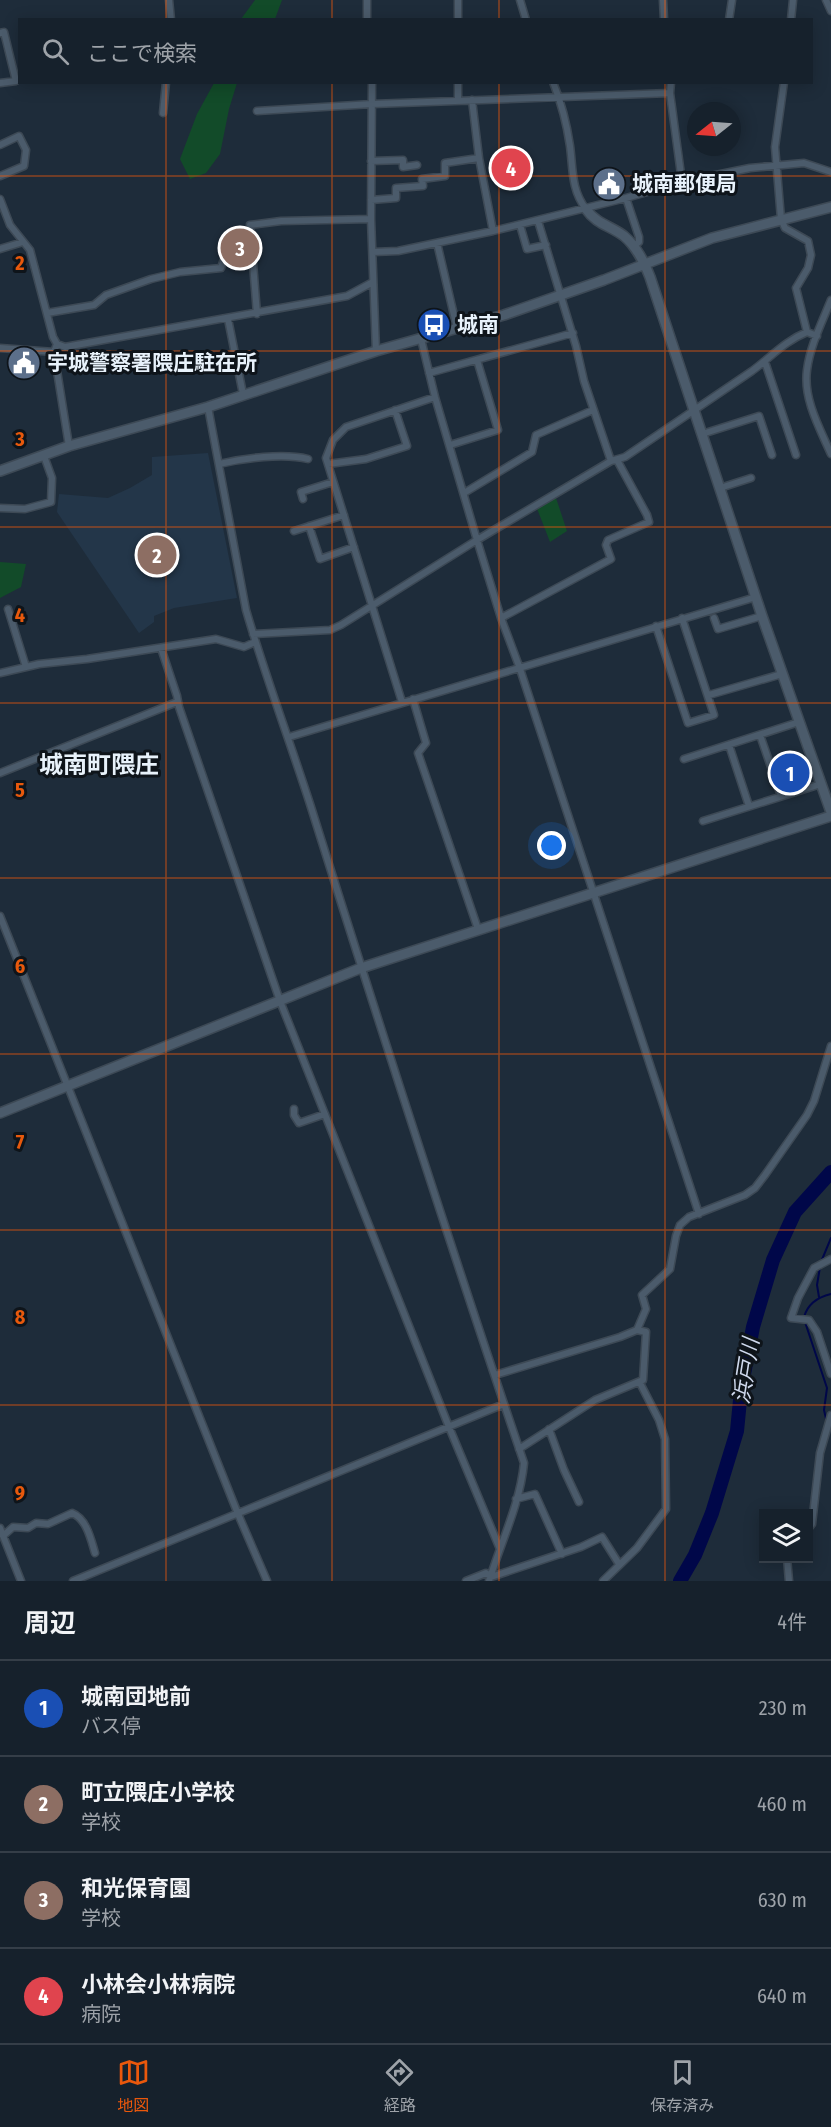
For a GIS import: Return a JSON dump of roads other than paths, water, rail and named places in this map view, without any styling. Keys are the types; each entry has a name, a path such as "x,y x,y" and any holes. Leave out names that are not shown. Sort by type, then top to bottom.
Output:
{"street":[{"path":"170,0 171,18"},
{"path":"367,0 367,18"},
{"path":"458,0 458,18"},
{"path":"520,0 525,18"},
{"path":"663,0 664,18"},
{"path":"729,18 732,0"},
{"path":"791,18 793,0"},
{"path":"826,0 831,11"},
{"path":"0,33 4,32 16,81 0,83"},
{"path":"163,113 166,84"},
{"path":"372,84 371,219 376,351"},
{"path":"458,84 458,101"},
{"path":"0,1113 361,968 593,894 831,814 762,616 645,265 634,246 625,237 600,224 586,209 576,193 570,145 554,84"},
{"path":"671,84 670,93 682,182"},
{"path":"784,84 775,147 780,219 785,228 808,241 810,248 811,261 796,288 807,332"},
{"path":"257,111 372,104 670,93"},
{"path":"472,100 479,158 486,184 493,231"},
{"path":"0,146 19,136 26,150 24,166 0,176"},
{"path":"371,200 396,198 396,188 423,186 422,179 445,176 445,163 479,158"},
{"path":"371,161 403,160 403,167 417,165"},
{"path":"373,252 398,251 493,231 586,209 682,182 775,164 804,163 831,172"},
{"path":"626,198 639,237 639,242 634,246"},
{"path":"0,199 10,225 30,250 53,337 57,344 65,347 347,296 373,282"},
{"path":"0,471 69,446 208,407 376,351 560,296 712,238 831,207"},
{"path":"256,314 250,225 281,221 371,219"},
{"path":"501,618 611,559 606,545 608,540 649,522 614,460 593,410 573,333 538,221"},
{"path":"520,225 527,249 546,245"},
{"path":"0,249 23,242"},
{"path":"437,243 457,328"},
{"path":"47,313 94,304 106,296 151,279 180,272 221,268 224,259"},
{"path":"831,300 806,372 808,394 814,416 831,454"},
{"path":"228,319 243,394"},
{"path":"252,634 330,630 341,625 477,540 614,460 624,457 765,362 786,342 807,332 817,336"},
{"path":"429,373 573,333"},
{"path":"421,339 435,397 501,618 519,666 699,1214"},
{"path":"57,344 54,352 69,446"},
{"path":"0,348 54,352"},
{"path":"450,445 498,430 477,360"},
{"path":"765,362 796,455"},
{"path":"402,702 326,458 333,440 346,427 435,397"},
{"path":"208,407 252,634 289,737 361,968 524,1463 516,1499 490,1579"},
{"path":"328,464 366,459 407,446 395,410"},
{"path":"464,493 532,452 536,435 593,410"},
{"path":"702,434 758,412 772,455"},
{"path":"0,508 25,509 51,502 52,478 44,456"},
{"path":"219,464 238,460 294,456 308,459"},
{"path":"720,488 751,478"},
{"path":"303,499 301,492 333,482"},
{"path":"294,531 344,515"},
{"path":"309,526 320,559 354,547"},
{"path":"289,737 519,666 756,597"},
{"path":"8,609 26,667"},
{"path":"714,618 718,629 762,616"},
{"path":"656,626 688,723 714,715 682,618"},
{"path":"0,673 26,667 216,639 244,647 255,642"},
{"path":"161,648 177,702 280,1001 449,1427 500,1549"},
{"path":"709,695 782,674"},
{"path":"413,699 426,743 418,753 478,929"},
{"path":"0,772 177,702"},
{"path":"684,759 799,722"},
{"path":"760,735 781,796"},
{"path":"729,745 749,806"},
{"path":"703,821 821,784"},
{"path":"0,916 238,1514 267,1581"},
{"path":"637,1330 646,1309 642,1295 670,1269 680,1226 689,1217 745,1195 755,1188 807,1115 814,1101 831,1047"},
{"path":"294,1109 294,1115 299,1123 325,1114"},
{"path":"831,1258 814,1268 798,1298 791,1318 809,1320 817,1332 831,1374"},
{"path":"495,1375 637,1330 646,1332 643,1380 602,1396 519,1449"},
{"path":"603,1581 637,1548 666,1509 665,1439 659,1420 639,1383"},
{"path":"73,1581 504,1404"},
{"path":"813,1515 820,1453 831,1415"},
{"path":"549,1429 579,1502"},
{"path":"516,1499 535,1494 562,1554"},
{"path":"3,1536 13,1527 28,1528 36,1523 48,1524 72,1513 78,1515 86,1526 94,1542 95,1553"},
{"path":"0,1528 21,1581"},
{"path":"490,1579 562,1554 602,1537 619,1564"},
{"path":"787,1563 789,1581"},
{"path":"466,1581 486,1573 490,1579"}],"waterway":[{"name":"浜戸川","path":"680,1581 695,1555 712,1513 737,1431 741,1390 753,1327 773,1260 795,1212 831,1172"},
{"path":"821,1262 831,1238"},
{"path":"819,1297 817,1285 820,1267"},
{"path":"804,1317 814,1301 831,1294"},
{"path":"805,1322 827,1388 824,1410 827,1423"}],"place":[{"name":"小林会小林病院","path":"511,168"},
{"name":"城南郵便局","path":"609,184"},
{"name":"和光保育園","path":"240,248"},
{"name":"城南","path":"434,325"},
{"name":"宇城警察署隈庄駐在所","path":"24,363"},
{"name":"町立隈庄小学校","path":"157,555"},
{"name":"城南団地前","path":"790,773"}],"district":[{"name":"城南町隈庄","path":"99,765"}]}
